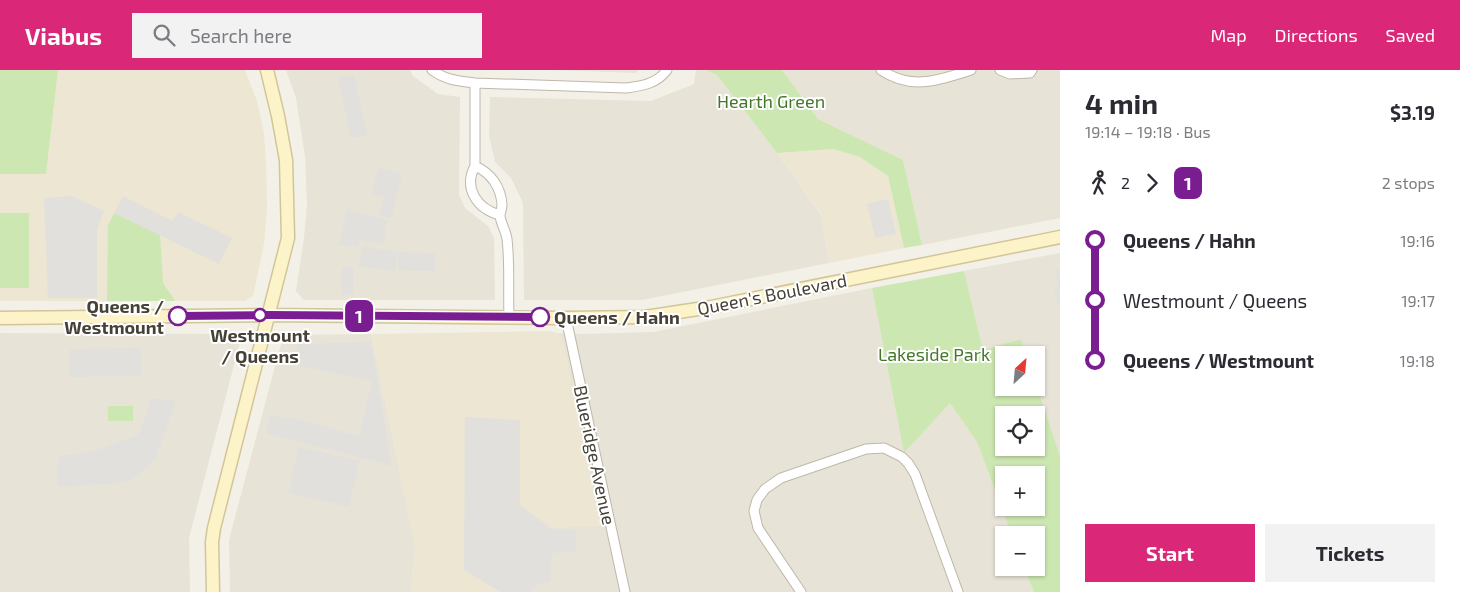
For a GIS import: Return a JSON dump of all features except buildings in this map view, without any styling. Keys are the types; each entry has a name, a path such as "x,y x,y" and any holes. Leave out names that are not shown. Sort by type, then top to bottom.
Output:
{"street":[{"path":"213,592 212,542 214,528 288,238 286,160 267,70"},
{"path":"432,70 440,76 452,80 475,84 626,88 644,85 658,79 666,70"},
{"path":"881,70 902,80 922,83 940,80 971,70"},
{"path":"1000,70 1010,74 1030,73 1032,70"},
{"path":"475,84 475,166 470,174 470,185 474,196 489,212 500,215"},
{"path":"475,166 485,170 496,184 501,196 502,207 500,215 507,239 509,316"},
{"name":"Queen's Boulevard","path":"0,318 268,315 645,317 711,307 1060,237"},
{"name":"Blueridge Avenue","path":"566,318 625,592"},
{"path":"801,592 758,528 754,511 757,500 765,488 781,478 866,449 884,448 902,457 915,474 958,592"}],"shaded area":[{"path":"58,70 245,70 257,101 264,133 266,160 267,208 264,244 253,296 245,301 0,301 0,174 46,174"},
{"path":"286,70 410,70 413,76 438,94 460,97 459,195 465,208 488,226 494,238 495,300 304,300 296,291 307,205 305,157 296,98"},
{"path":"552,70 639,70 636,73"},
{"path":"696,70 706,70 717,75 777,153 822,216 829,263 642,300 524,300 523,203 511,178 495,162 489,136 490,97 651,101 694,84"},
{"path":"782,70 1060,70 1060,218 922,245 903,160 818,119"},
{"path":"354,74 367,135 351,138 338,78"},
{"path":"833,149 860,157 888,176 904,248 829,263 822,215 777,153"},
{"path":"378,168 402,174 391,218 379,215 384,197 372,194"},
{"path":"72,196 104,211 97,230 97,298 48,298 44,198"},
{"path":"123,196 173,221 178,212 232,238 219,264 114,213"},
{"path":"888,199 896,234 875,238 867,204"},
{"path":"347,209 386,220 384,244 360,241 358,247 339,245"},
{"path":"363,246 397,252 395,271 358,266"},
{"path":"398,252 435,253 435,271 398,270"},
{"path":"1060,253 1060,456 1045,406 1040,396 1045,396 1045,346 1024,346 1021,339 983,350 964,271"},
{"path":"342,267 353,267 353,294 342,294"},
{"path":"1060,269 1060,311 1054,290 1059,288 1055,271"},
{"path":"872,288 904,453 950,403 977,442 995,490 995,516 1005,516 1009,526 995,526 995,576 1027,576 1034,592 521,592 523,507 554,528 600,525 563,343 558,333 653,332"},
{"path":"549,331 558,333 563,343 600,526 554,528 523,508 521,592 411,592 415,545 371,334"},
{"path":"0,333 233,334 240,342 189,538 190,592 0,592"},
{"path":"371,334 415,545 411,592 230,592 229,540 283,339 291,335"},
{"path":"371,342 392,466 266,433 270,415 287,419 293,418 359,436 372,381 297,365 298,344"},
{"path":"141,348 141,376 70,377 70,349"},
{"path":"151,398 176,401 155,460 132,479 120,483 57,487 58,456 94,451 135,436 140,432"},
{"path":"465,417 520,420 520,505 551,530 576,530 576,551 554,553 551,557 550,582 536,585 530,592 501,592 464,570"},
{"path":"299,447 359,461 349,507 288,493"}],"green space":[{"path":"0,70 58,70 46,174 0,174"},
{"name":"Hearth Green","path":"706,70 782,70 818,119 903,160 922,245 904,248 888,176 860,157 833,149 777,153 717,75"},
{"path":"0,213 29,213 29,288 0,288"},
{"path":"114,213 160,235 163,283 175,301 107,301 108,226"},
{"name":"Lakeside Park","path":"964,271 983,350 995,347 995,396 1040,396 1043,406 995,406 995,456 1045,456 1045,411 1060,456 1060,592 1034,592 1027,576 1045,576 1045,526 1009,526 1005,516 1045,516 1045,466 995,466 995,490 977,442 950,403 904,453 872,288"},
{"name":"Lakeside Park","path":"1021,339 1024,346 997,346"},
{"path":"108,406 133,406 133,421 108,421"}],"bus line":[{"name":"1","path":"178,316 540,317"}],"place":[{"name":"Westmount / Queens","path":"260,315"},
{"name":"Queens / Westmount","path":"178,316"},
{"name":"Queens / Hahn","path":"540,317"}]}
